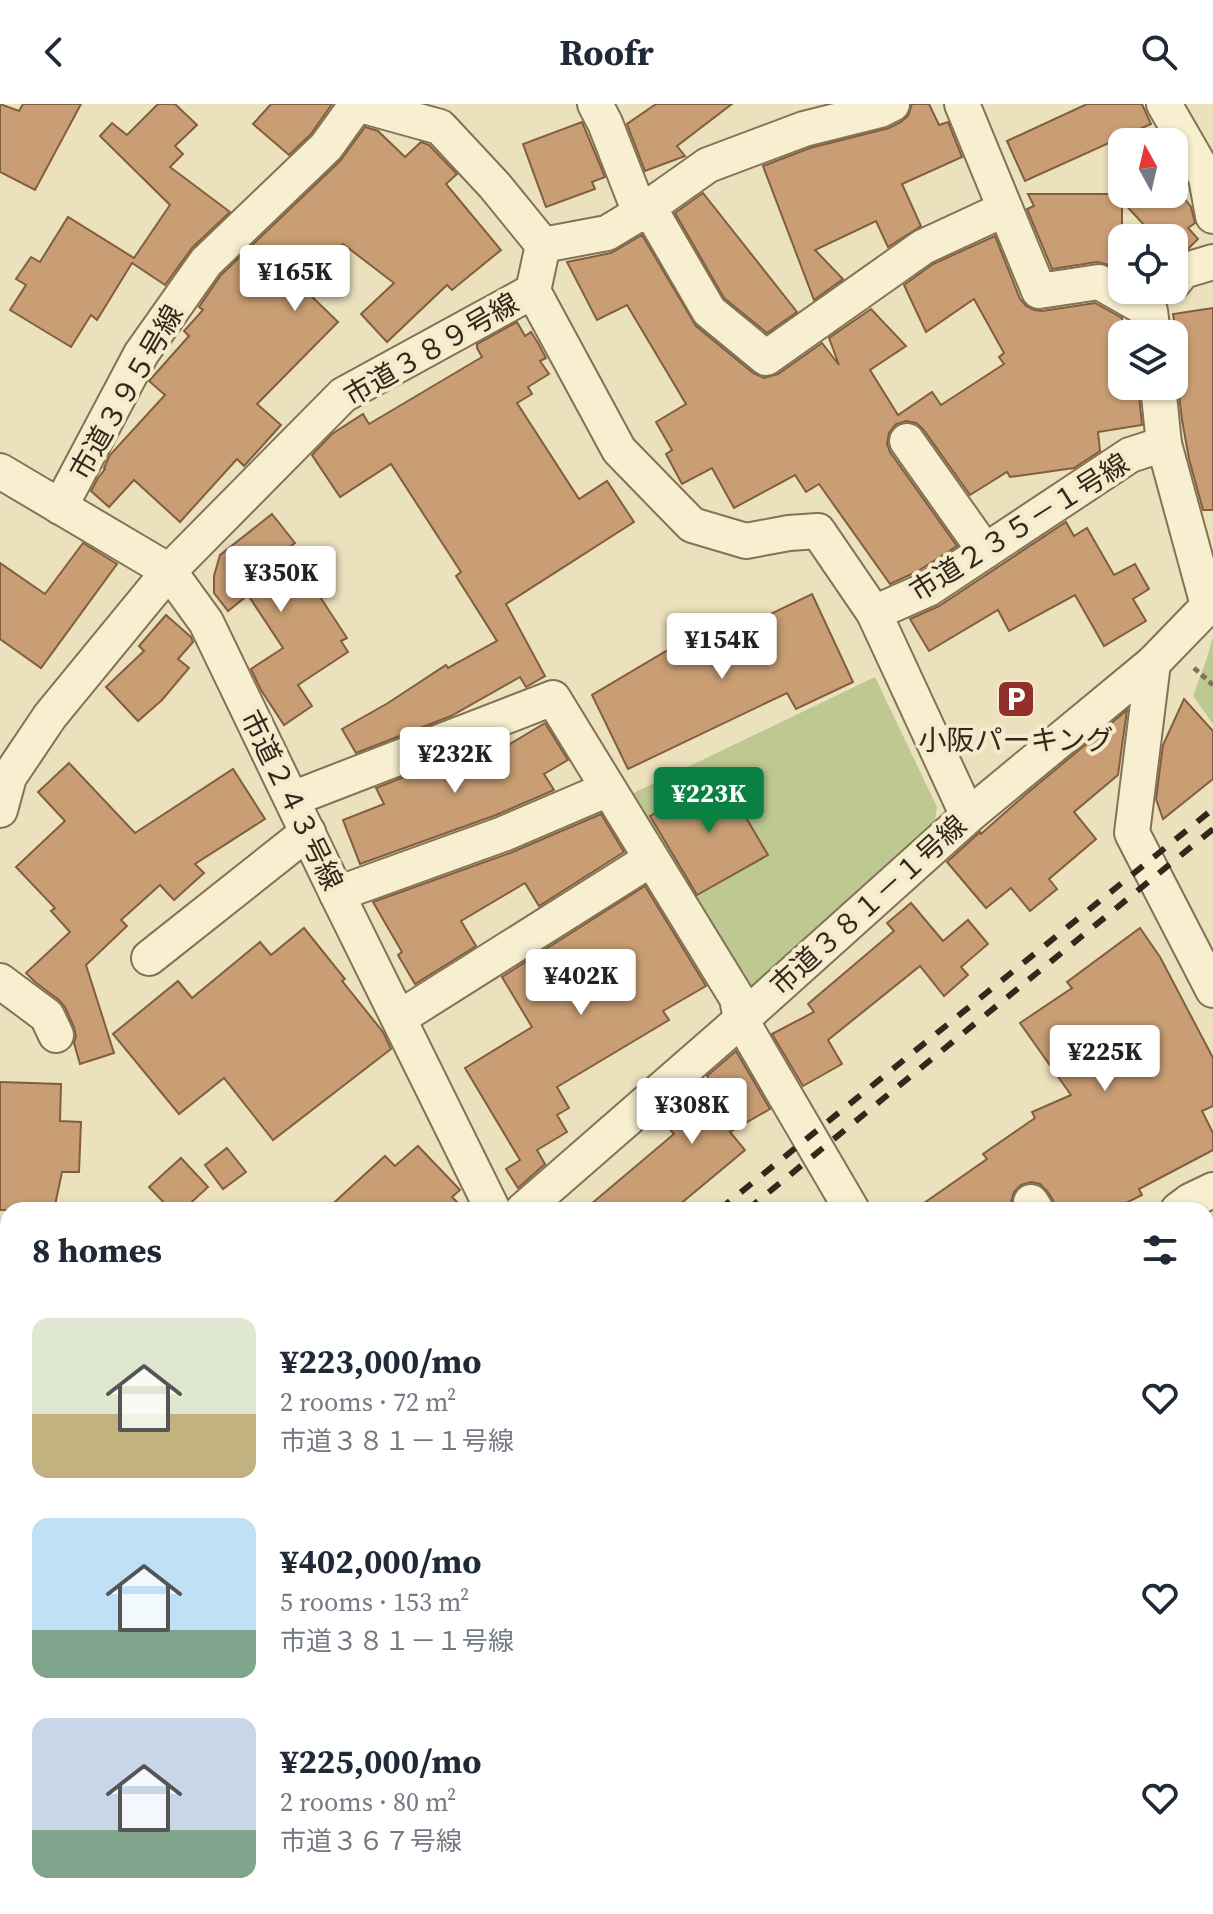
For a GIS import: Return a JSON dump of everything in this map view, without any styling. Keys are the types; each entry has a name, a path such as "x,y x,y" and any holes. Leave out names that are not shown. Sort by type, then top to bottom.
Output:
{"street":[{"path":"357,104 440,127 495,186 543,245 607,233 708,165 804,129 880,110 892,104"},
{"name":"市道３９５号線","path":"60,507 141,354 206,262 326,147 357,104"},
{"path":"595,104 640,213"},
{"path":"962,104 1039,291 1099,282 1157,312"},
{"path":"1164,104 1206,177 1213,216"},
{"path":"640,213 655,218 709,311 766,358 923,247 1005,209"},
{"name":"市道３８９号線","path":"0,810 9,777 50,716 169,571 343,395 533,291 543,245"},
{"path":"1188,270 1213,262"},
{"path":"533,291 619,450 692,525 746,541 818,531 874,613 968,816"},
{"path":"1159,400 1164,444 1211,603"},
{"path":"907,441 985,551"},
{"name":"市道２３５－１号線","path":"874,613 928,589 1130,455 1164,444"},
{"name":"市道２４３号線","path":"2,478 60,507 169,571 206,622 489,1202"},
{"name":"市道３８１－１号線","path":"532,1202 968,816 1153,663 1211,603"},
{"path":"1153,663 1132,833 1213,990"},
{"path":"292,799 553,698 737,998 741,1020 847,1202"},
{"path":"337,894 503,834 608,789"},
{"path":"149,958 308,832"},
{"path":"399,1018 651,859"},
{"path":"0,981 47,1016 56,1035"},
{"path":"1189,1202 1213,1190"}],"path":[{"path":"1198,672 1213,685"}],"green space":[{"path":"1213,637 1213,724 1193,696"},
{"path":"875,677 937,807 934,826 746,995 623,798"}],"building":[{"path":"0,104 19,111 23,104 81,104 35,190 0,172"},
{"path":"158,104 175,104 197,125 175,146 183,154 170,167 230,212 192,248 165,285 132,263 97,320 91,315 71,347 10,310 26,285 16,279 31,257 40,262 68,217 134,258 170,205 100,136 112,123 127,135"},
{"path":"271,104 332,104 311,134 289,155 253,124"},
{"path":"656,104 732,104 677,146 685,156 645,171 627,124"},
{"path":"912,104 929,104 939,125 948,122 962,157 902,184 921,226 888,247 876,221 815,250 843,279 814,300 763,166 810,148 889,128 908,116"},
{"path":"1087,104 1142,104 1151,124 1142,128 1108,128 1108,143 1025,181 1007,141"},
{"path":"582,122 605,177 592,182 595,189 546,207 523,144"},
{"path":"365,127 378,131 405,157 421,142 429,145 457,174 446,184 501,250 452,290 447,285 387,342 361,314 394,283 343,244 300,285 338,322 257,404 281,425 244,466 237,459 180,522 134,480 109,507 91,491 110,455 165,395 149,381 189,336 184,331 203,310 199,307 221,275 340,161"},
{"path":"703,193 797,312 767,333 724,298 675,213"},
{"path":"1028,194 1108,194 1108,208 1122,208 1122,224 1108,224 1108,265 1097,262 1052,269 1027,209 1034,206"},
{"path":"1188,203 1195,223 1188,228 1188,224 1143,224 1128,208 1188,208"},
{"path":"1188,228 1198,239 1188,249"},
{"path":"642,235 696,326 753,373 764,378 778,374 822,343 839,365 829,338 871,309 906,346 870,370 898,415 932,392 941,405 1004,364 999,357 1004,353 974,299 926,332 904,285 933,264 995,236 1020,299 1026,306 1042,311 1095,303 1122,318 1108,320 1108,400 1139,400 1142,425 1098,432 1100,451 1074,468 1010,477 1007,472 970,495 923,429 916,423 906,421 896,424 889,433 887,444 890,452 957,546 918,571 890,584 819,484 806,492 795,475 734,508 712,468 682,484 666,454 672,450 656,422 686,404 627,305 597,320 567,262 611,253"},
{"path":"1213,308 1213,510 1203,510 1182,420 1180,400 1188,400 1188,320 1174,320 1173,314"},
{"path":"517,322 525,336 531,332 538,343 546,358 540,361 549,374 528,387 532,394 517,403 579,499 607,481 634,522 506,604 545,676 526,687 520,677 451,716 356,753 342,729 446,665 448,668 497,641 456,576 461,572 391,464 340,497 312,455 332,434 363,414 369,424 482,357 477,344"},
{"path":"272,514 295,543 288,548 347,638 341,641 348,652 298,685 312,706 284,725 251,669 283,648 248,595 228,611 214,593 214,576 220,555"},
{"path":"1066,522 1074,536 1087,528 1114,575 1135,564 1149,589 1133,599 1146,621 1104,646 1075,595 1009,631 998,610 929,651 910,619 939,606"},
{"path":"83,543 117,564 41,668 0,639 0,563 45,594"},
{"path":"812,594 853,682 796,709 787,693 628,769 592,695 678,644 683,656"},
{"path":"166,615 191,637 193,642 178,659 189,668 162,700 138,721 106,687 144,651 139,646"},
{"path":"1184,699 1213,731 1213,779 1163,819 1156,799 1163,745"},
{"path":"1127,710 1118,775 1074,812 1096,839 1049,879 1057,889 1030,911 1011,888 986,908 947,862"},
{"path":"545,723 568,760 544,774 554,790 496,815 360,864 343,820 384,804 376,788 471,751 478,763"},
{"path":"69,763 135,833 233,769 265,819 195,864 204,873 174,900 160,885 121,920 127,926 86,965 114,1053 80,1064 74,1043 74,1027 65,1007 26,973 70,932 51,911 55,908 16,867 65,821 38,792"},
{"path":"721,775 768,855 697,895 650,816"},
{"path":"601,814 624,852 539,906 525,883 461,921 476,946 415,984 398,955 402,952 373,902 510,853"},
{"path":"645,886 706,986 663,1011 669,1020 557,1087 569,1108 557,1115 567,1132 537,1150 545,1164 518,1188 506,1169 520,1160 465,1068 532,1027 502,977"},
{"path":"911,903 943,941 968,920 988,944 961,967 968,975 944,996 920,966 828,1040 842,1064 803,1086 772,1034 814,1012 808,1004 894,931 887,923"},
{"path":"304,928 345,979 342,981 383,1032 391,1049 273,1140 224,1078 179,1114 113,1034 178,981 192,998 260,942 271,955"},
{"path":"1140,928 1160,957 1213,1058 1213,1106 1202,1111 1213,1133 1213,1150 1139,1189 1142,1195 1128,1202 1054,1202 1040,1184 1031,1182 1021,1185 1014,1192 1011,1202 925,1202 987,1159 983,1154 1035,1118 1032,1112 1071,1095 1020,1023 1072,988 1067,982"},
{"path":"736,1051 770,1109 730,1132 745,1150 683,1202 593,1202 674,1134 668,1127 715,1088 707,1076"},
{"path":"0,1082 61,1084 60,1121 81,1122 79,1172 62,1172 56,1202 0,1202"},
{"path":"418,1146 460,1190 452,1197 457,1202 335,1202 385,1156 395,1166"},
{"path":"227,1148 246,1172 223,1189 205,1165"},
{"path":"181,1158 208,1187 192,1202 163,1202 149,1187"}],"railway":[{"path":"729,1202 1213,809"},
{"path":"757,1202 1213,829"}],"place":[{"name":"小阪パーキング","path":"1016,699"}]}
